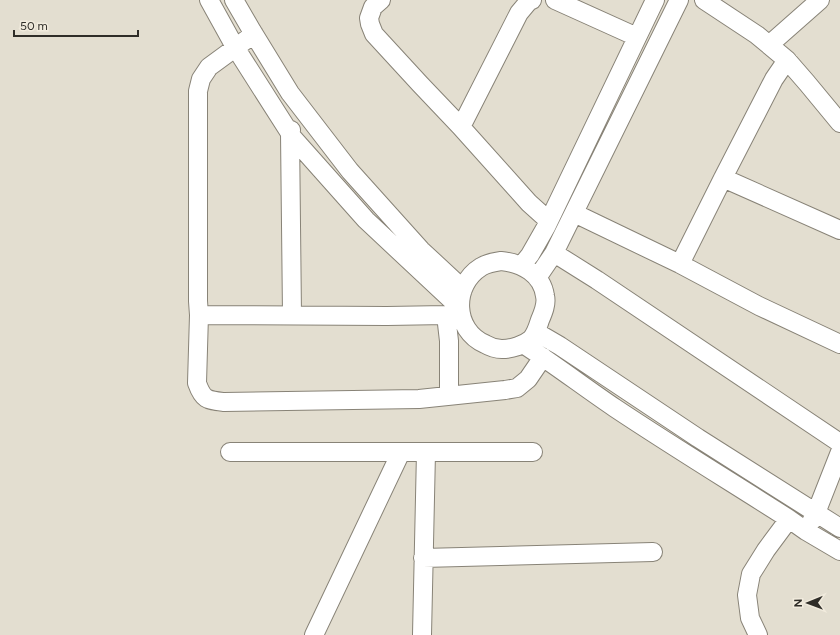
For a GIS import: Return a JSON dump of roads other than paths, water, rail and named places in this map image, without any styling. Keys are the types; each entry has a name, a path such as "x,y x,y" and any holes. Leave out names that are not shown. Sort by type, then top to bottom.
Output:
{"street":[{"path":"208,0 235,47 290,133 318,167 366,220 456,314 472,335 480,342 490,347 502,349 512,348 529,338 544,311 546,297 543,287 530,271 522,265 512,262 501,261 482,266 467,280 462,289 460,298 456,314 449,341 449,396"},
{"path":"234,0 290,93 350,172 421,250 462,289"},
{"path":"381,0 373,7 370,18 370,24 374,34 461,127 529,203 549,221"},
{"path":"461,127 519,13 529,1 532,0"},
{"path":"555,0 637,37"},
{"path":"522,265 537,245 655,0"},
{"path":"537,278 554,253 679,0"},
{"path":"704,0 757,35 787,60 840,123"},
{"path":"769,45 820,0"},
{"path":"254,34 209,68 201,78 198,92 199,315 196,383 200,393 206,399 224,402 419,399 449,396 517,388 528,379 543,357"},
{"path":"680,264 774,79 787,60"},
{"path":"292,315 290,133 303,110"},
{"path":"723,178 840,230"},
{"path":"574,213 680,264 759,306 840,344"},
{"path":"554,253 597,280 840,443"},
{"path":"199,315 456,314"},
{"path":"529,338 543,357 578,383 806,531 840,551"},
{"path":"529,338 560,346 698,438 840,528"},
{"path":"230,452 533,452"},
{"path":"314,635 401,452"},
{"path":"422,635 426,452"},
{"path":"806,531 816,513 840,452"},
{"path":"758,635 750,618 746,595 751,574 766,550 789,520"},
{"path":"424,558 653,552"}]}
